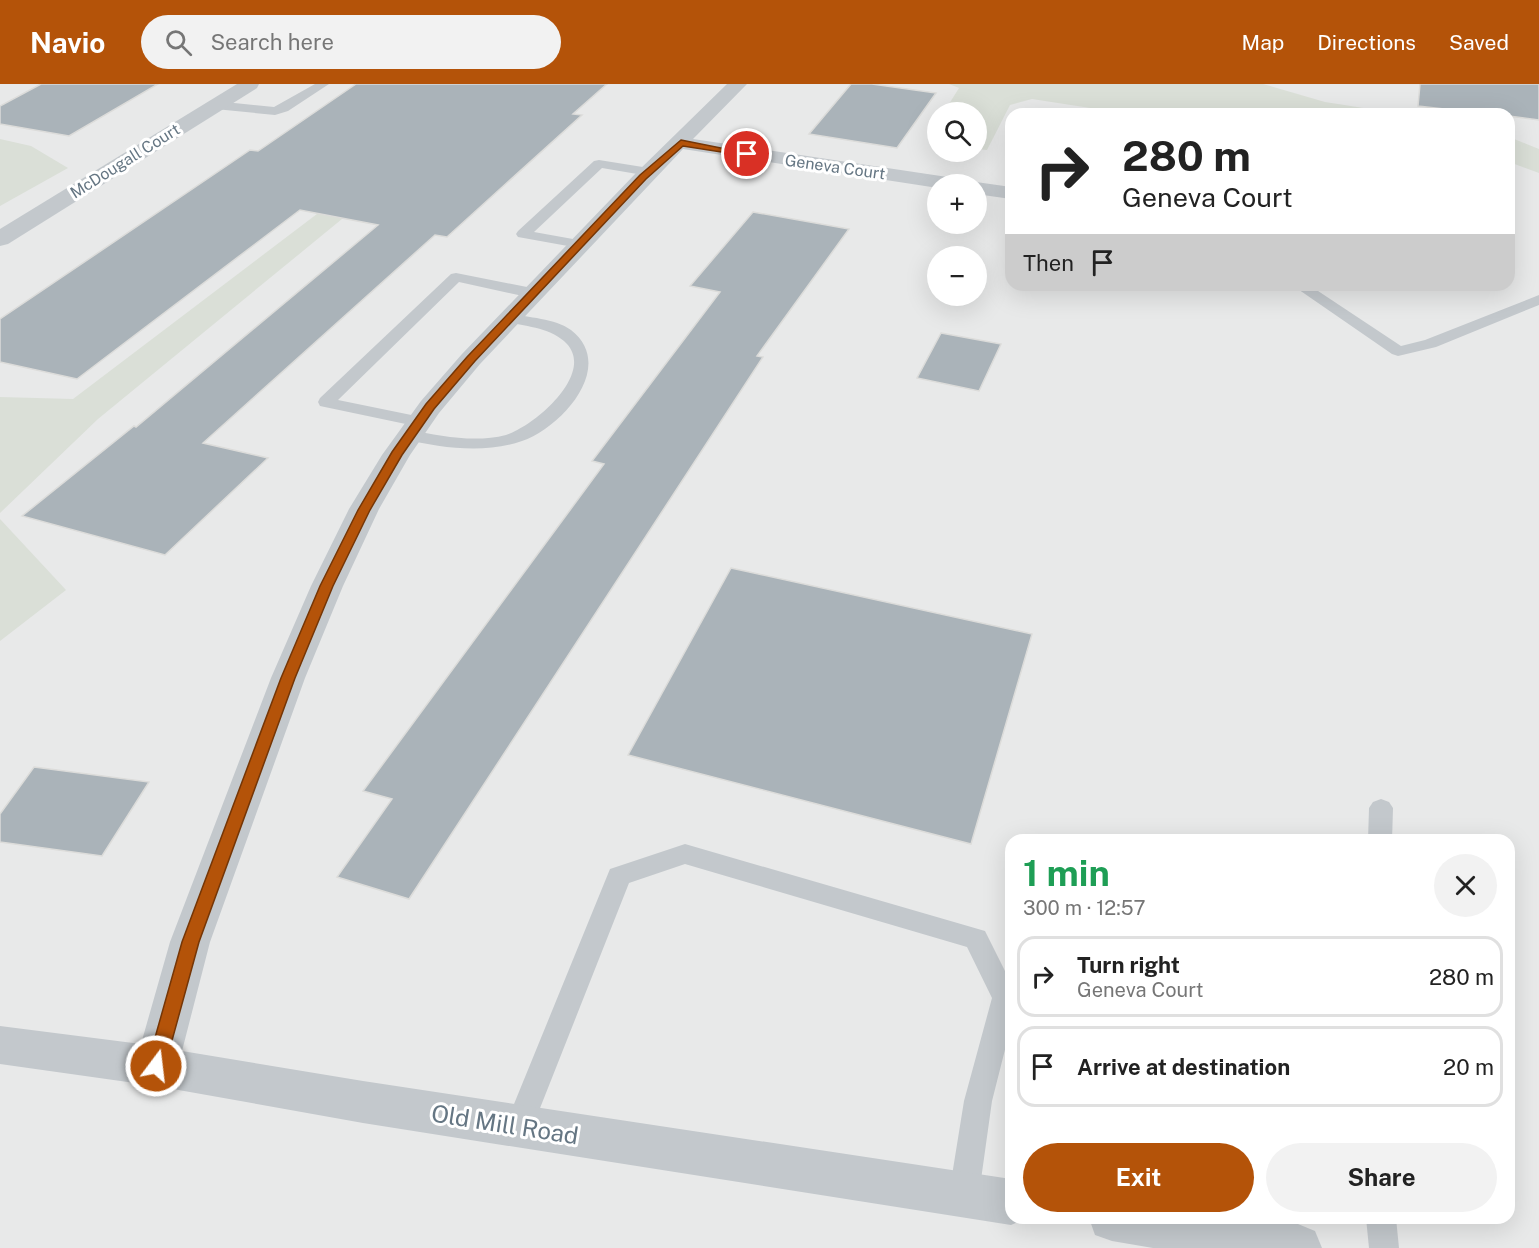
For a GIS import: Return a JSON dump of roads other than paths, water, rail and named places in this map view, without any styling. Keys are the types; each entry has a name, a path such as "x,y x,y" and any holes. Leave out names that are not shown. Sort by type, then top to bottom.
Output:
{"street":[{"name":"McDougall Court","path":"0,240 250,84"},
{"path":"156,1066 190,942 288,678 327,586 364,510 415,429 471,359 579,244 738,84"},
{"name":"Geneva Court","path":"681,143 927,180"},
{"path":"987,190 1005,192"},
{"name":"Old Mill Road","path":"0,1045 156,1066 519,1126 1005,1201"},
{"path":"1148,1224 1279,1246"}],"lane":[{"path":"215,105 275,111 323,84"},
{"path":"579,244 523,234 599,164 649,172"},
{"path":"509,318 561,331 572,339 583,355 582,373 561,405 528,432 496,441 448,442 415,429 326,402 456,278 532,293"},
{"path":"1308,291 1398,351 1430,344 1539,300"},
{"path":"1380,834 1381,808"},
{"path":"519,1126 620,876 685,854 976,939 1005,998 978,1101 964,1194"},
{"path":"1381,1224 1383,1248"}]}
